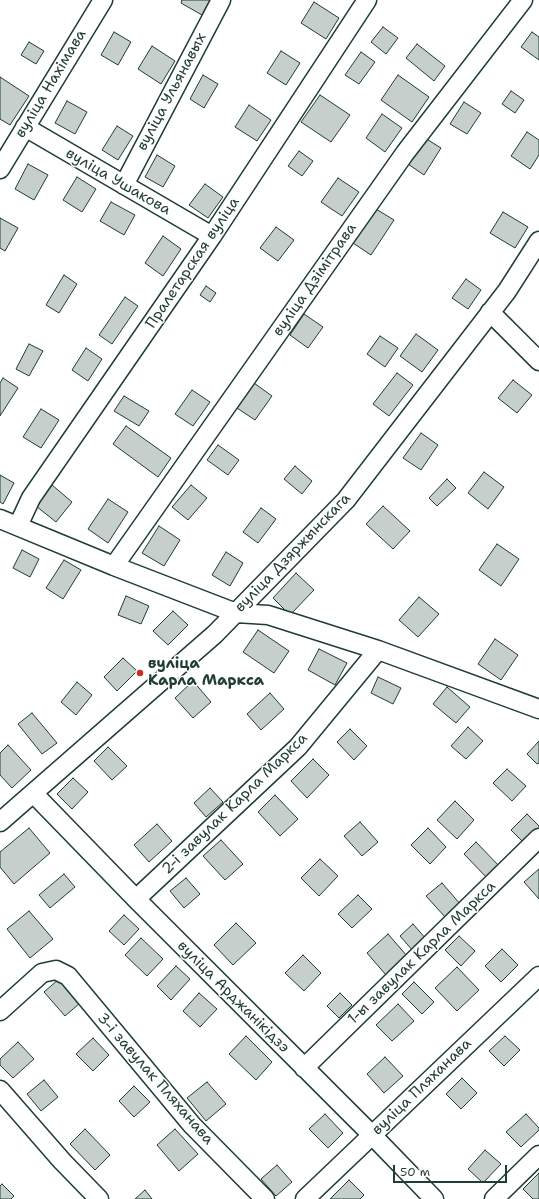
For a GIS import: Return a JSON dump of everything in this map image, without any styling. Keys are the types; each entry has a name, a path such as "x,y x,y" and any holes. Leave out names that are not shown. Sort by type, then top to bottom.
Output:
{"street":[{"name":"вуліца Нахімава","path":"0,168 103,0"},
{"name":"вуліца Ульянавых","path":"124,185 221,0"},
{"name":"Пралетарская вуліца","path":"18,526 31,498 212,236 367,0"},
{"name":"вуліца Дзімітрава","path":"114,566 405,153 523,0"},
{"name":"вуліца Ушакова","path":"25,127 212,236"},
{"name":"вуліца Дзяржынскага","path":"0,822 34,794 215,634 346,500 507,291 536,251"},
{"path":"490,312 539,361"},
{"path":"0,519 114,566 236,613 268,615 378,650 539,709"},
{"name":"2-і завулак Карла Маркса","path":"136,899 298,747 378,650"},
{"name":"вуліца Арджанікідзэ","path":"34,794 136,899 434,1199"},
{"name":"1-ы завулак Карла Маркса","path":"304,1068 539,838"},
{"name":"3-і завулак Пляханава","path":"0,1011 42,973 56,970 68,976 192,1125 265,1199"},
{"name":"вуліца Пляханава","path":"305,1199 539,976"},
{"path":"0,1090 62,1161 99,1199"},
{"path":"494,1199 539,1155"}],"building":[{"path":"182,0 210,0 202,15 181,3"},
{"path":"314,2 339,18 326,39 301,23"},
{"path":"383,27 398,38 386,54 371,42"},
{"path":"114,32 131,42 118,65 101,55"},
{"path":"532,32 539,37 539,60 521,47"},
{"path":"29,42 44,51 36,64 21,55"},
{"path":"417,44 445,66 434,81 406,58"},
{"path":"152,46 175,61 161,84 138,69"},
{"path":"281,51 300,63 286,85 267,73"},
{"path":"361,52 375,62 359,84 345,75"},
{"path":"203,75 218,84 204,108 190,99"},
{"path":"398,75 429,97 412,122 381,100"},
{"path":"0,77 29,96 10,125 0,119"},
{"path":"511,91 524,100 515,113 502,104"},
{"path":"320,95 350,115 331,142 301,122"},
{"path":"67,101 87,112 75,134 55,123"},
{"path":"464,102 481,113 467,134 450,124"},
{"path":"249,105 271,120 257,141 235,127"},
{"path":"382,114 402,128 385,152 366,138"},
{"path":"117,126 133,136 118,160 102,150"},
{"path":"527,132 539,140 539,155 530,169 511,156"},
{"path":"425,138 441,148 424,175 408,164"},
{"path":"299,151 313,161 302,176 288,166"},
{"path":"157,155 175,166 163,187 145,177"},
{"path":"28,164 48,175 34,200 15,189"},
{"path":"77,177 96,189 82,212 63,200"},
{"path":"338,178 359,192 342,216 321,202"},
{"path":"205,184 223,197 208,218 189,205"},
{"path":"111,202 135,215 124,235 100,221"},
{"path":"376,209 394,220 371,255 353,243"},
{"path":"503,212 528,227 515,248 490,233"},
{"path":"0,218 18,228 5,251 0,248"},
{"path":"276,227 294,240 278,261 260,248"},
{"path":"163,236 181,249 163,276 145,263"},
{"path":"64,275 77,284 59,313 46,305"},
{"path":"466,279 481,290 468,309 452,298"},
{"path":"206,286 216,293 210,302 200,295"},
{"path":"125,297 138,306 112,344 99,335"},
{"path":"304,314 323,327 308,348 290,335"},
{"path":"416,334 438,350 422,372 400,356"},
{"path":"380,336 398,348 385,367 367,354"},
{"path":"29,344 43,351 29,376 16,369"},
{"path":"86,348 102,359 88,381 72,370"},
{"path":"397,373 413,385 389,416 373,404"},
{"path":"3,378 18,388 0,416 0,383"},
{"path":"513,380 532,395 517,413 498,398"},
{"path":"254,383 272,396 255,420 237,408"},
{"path":"192,390 210,402 193,426 175,414"},
{"path":"124,396 149,411 139,426 114,411"},
{"path":"41,409 59,420 41,448 23,437"},
{"path":"126,426 171,458 158,477 113,444"},
{"path":"421,433 438,445 421,470 403,458"},
{"path":"218,445 239,460 228,475 207,460"},
{"path":"295,466 312,481 302,494 284,479"},
{"path":"484,472 504,487 488,509 468,493"},
{"path":"0,475 14,483 3,504 0,502"},
{"path":"447,479 456,488 437,506 429,498"},
{"path":"52,485 72,502 56,522 36,506"},
{"path":"191,485 207,498 188,520 172,507"},
{"path":"108,499 128,512 108,543 88,529"},
{"path":"383,506 410,531 393,549 366,524"},
{"path":"261,508 276,519 258,543 243,532"},
{"path":"159,526 180,540 164,566 142,553"},
{"path":"497,544 519,559 501,586 479,570"},
{"path":"22,550 39,559 30,577 13,568"},
{"path":"226,552 243,563 230,586 212,575"},
{"path":"64,560 81,570 63,599 46,588"},
{"path":"296,573 314,590 290,615 273,598"},
{"path":"126,596 149,606 141,624 118,615"},
{"path":"419,597 439,614 418,637 399,620"},
{"path":"173,611 188,625 168,645 153,631"},
{"path":"258,630 289,651 274,673 243,652"},
{"path":"495,639 518,655 501,680 478,664"},
{"path":"319,649 347,663 335,685 308,670"},
{"path":"123,658 137,671 117,691 104,677"},
{"path":"378,677 401,688 393,704 371,693"},
{"path":"193,681 211,702 193,718 175,698"},
{"path":"77,682 92,695 76,715 61,702"},
{"path":"447,687 470,707 456,723 433,704"},
{"path":"270,693 284,709 261,730 247,714"},
{"path":"32,713 57,743 42,754 18,724"},
{"path":"468,727 483,741 466,759 451,746"},
{"path":"350,729 367,746 354,760 337,742"},
{"path":"539,741 539,763 537,764 527,754"},
{"path":"8,745 31,770 12,788 0,775 0,753"},
{"path":"108,747 127,766 112,780 94,761"},
{"path":"313,759 329,775 307,798 291,781"},
{"path":"507,769 526,786 512,801 493,783"},
{"path":"73,778 88,792 72,809 57,794"},
{"path":"210,788 223,802 206,817 194,803"},
{"path":"275,795 298,819 280,836 258,812"},
{"path":"455,801 474,820 457,839 437,820"},
{"path":"527,814 539,826 539,831 526,845 511,830"},
{"path":"360,822 378,842 362,856 344,836"},
{"path":"157,824 172,841 149,862 134,845"},
{"path":"29,828 50,853 14,884 0,867 0,852"},
{"path":"428,828 446,847 430,864 411,845"},
{"path":"221,840 243,864 225,880 203,856"},
{"path":"476,842 500,867 488,879 464,854"},
{"path":"320,859 338,876 319,896 301,878"},
{"path":"539,869 539,899 524,882"},
{"path":"64,874 75,887 50,908 39,895"},
{"path":"186,878 200,894 184,908 170,891"},
{"path":"442,883 461,905 446,918 426,896"},
{"path":"358,895 372,909 352,928 338,914"},
{"path":"29,911 53,939 30,958 7,929"},
{"path":"124,915 139,929 124,945 109,931"},
{"path":"236,923 256,943 233,965 214,945"},
{"path":"413,924 427,940 414,952 400,936"},
{"path":"388,934 407,956 386,975 367,953"},
{"path":"459,936 475,951 461,966 445,950"},
{"path":"141,938 163,959 147,976 125,955"},
{"path":"502,949 518,965 501,982 485,966"},
{"path":"303,955 321,973 304,991 285,973"},
{"path":"176,966 190,979 171,1000 157,986"},
{"path":"457,967 479,990 457,1011 435,988"},
{"path":"59,979 80,1003 65,1016 44,992"},
{"path":"414,982 434,1002 422,1014 402,994"},
{"path":"199,993 217,1009 200,1027 183,1011"},
{"path":"340,993 352,1005 339,1018 327,1006"},
{"path":"398,1004 414,1021 392,1041 376,1025"},
{"path":"246,1036 272,1062 256,1080 229,1054"},
{"path":"505,1036 520,1050 504,1066 489,1051"},
{"path":"93,1038 109,1055 93,1071 76,1054"},
{"path":"18,1042 34,1059 13,1078 0,1065 0,1059"},
{"path":"385,1057 403,1076 384,1093 367,1074"},
{"path":"462,1078 477,1093 461,1109 446,1094"},
{"path":"44,1080 58,1097 41,1111 27,1094"},
{"path":"207,1082 226,1104 206,1121 187,1098"},
{"path":"134,1086 150,1102 134,1117 119,1101"},
{"path":"325,1114 343,1133 328,1148 309,1129"},
{"path":"526,1114 539,1128 539,1130 521,1147 506,1132"},
{"path":"85,1129 110,1155 95,1170 70,1144"},
{"path":"175,1129 198,1154 179,1171 157,1145"},
{"path":"485,1150 501,1164 483,1183 468,1169"},
{"path":"277,1165 292,1182 276,1196 261,1179"},
{"path":"539,1173 539,1199 533,1199 523,1189"},
{"path":"349,1180 364,1195 360,1199 330,1199"},
{"path":"2,1184 14,1196 11,1199 0,1199 0,1186"},
{"path":"145,1190 152,1199 135,1199"}],"place":[{"name":"вуліца Карла Маркса","path":"140,673"}]}
